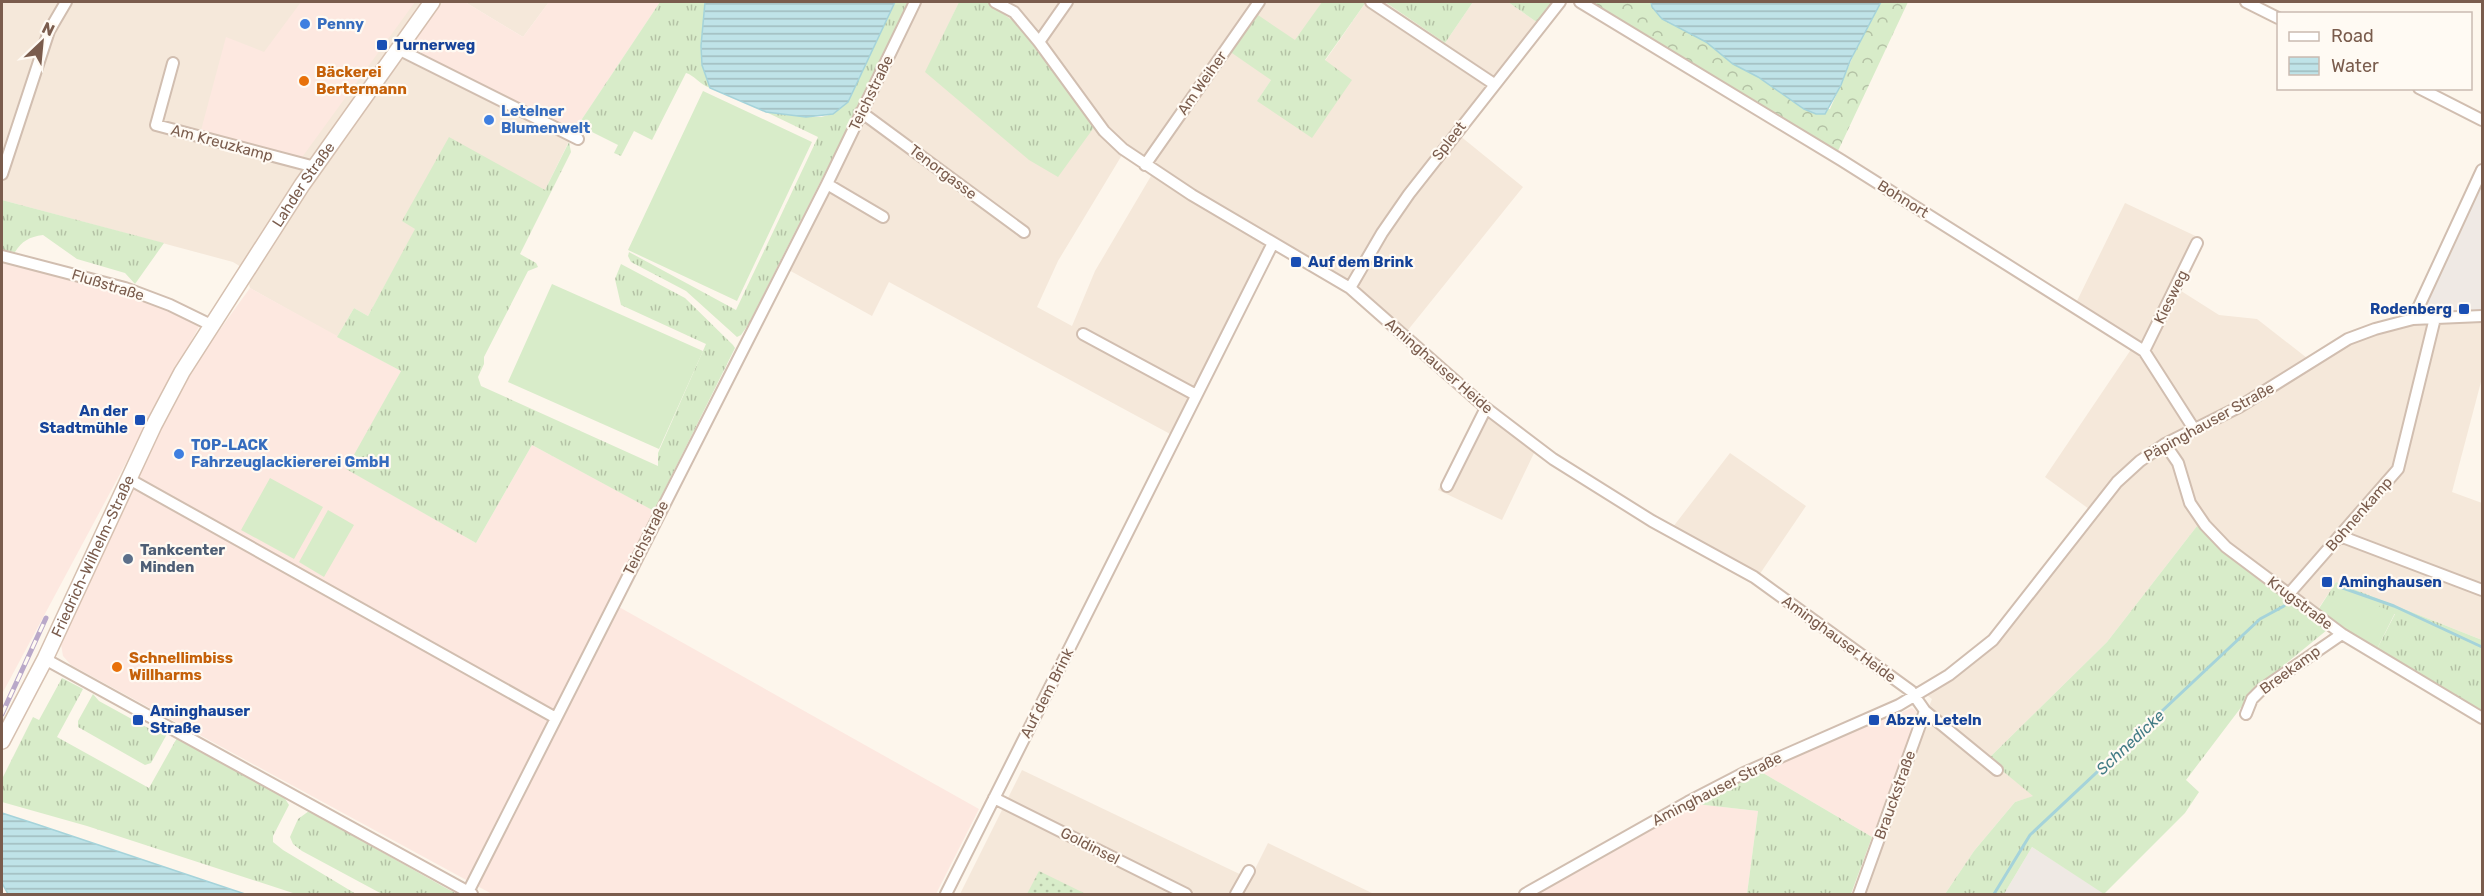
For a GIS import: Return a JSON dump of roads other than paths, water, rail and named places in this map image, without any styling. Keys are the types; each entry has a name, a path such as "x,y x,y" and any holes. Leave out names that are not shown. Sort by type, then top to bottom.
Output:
{"street":[{"path":"2,174 49,31 66,2"},
{"name":"Lahder Straße","path":"182,372 315,167 432,2"},
{"name":"Teichstraße","path":"470,893 556,718 827,184 915,2"},
{"name":"Aminghauser Heide","path":"995,2 1014,12 1039,42 1104,131 1145,165 1350,288 1486,408 1553,459 1605,493 1754,577 1916,696"},
{"path":"1039,42 1067,2"},
{"name":"Am Weiher","path":"1145,165 1259,2"},
{"path":"1371,2 1494,84"},
{"name":"Spleet","path":"1350,288 1382,233 1409,194 1560,2"},
{"name":"Bohnort","path":"1580,2 1841,160 2144,351 2194,429"},
{"path":"2246,2 2277,18"},
{"path":"398,49 578,139"},
{"name":"Am Kreuzkamp","path":"173,63 156,125 315,167"},
{"path":"2423,90 2482,120"},
{"name":"Tenorgasse","path":"861,112 1024,232"},
{"path":"2413,319 2482,170"},
{"path":"827,184 883,217"},
{"name":"Auf dem Brink","path":"946,894 1274,243"},
{"name":"Kiesweg","path":"2144,351 2197,243"},
{"name":"Flußstraße","path":"2,256 125,288 170,305 211,325"},
{"name":"Päpinghauser Straße","path":"1916,696 1949,675 1993,640 2117,482 2140,461 2165,444 2239,408 2348,339 2413,319 2482,316"},
{"name":"Bohnenkamp","path":"2288,595 2398,469 2435,318"},
{"path":"1083,334 1196,395"},
{"name":"Friedrich-Wilhelm-Straße","path":"2,741 45,659 129,478 182,372"},
{"path":"1447,486 1486,408"},
{"name":"Krugstraße","path":"2165,444 2178,463 2190,503 2205,525 2226,547 2342,634 2482,718"},
{"path":"129,478 556,718"},
{"path":"2340,536 2482,590"},
{"name":"Breekamp","path":"2247,714 2252,699 2262,689 2342,634"},
{"path":"45,659 470,893"},
{"path":"1916,696 1925,711 1997,770"},
{"name":"Aminghauser Straße","path":"1525,894 1744,773 1916,696"},
{"name":"Brauckstraße","path":"1859,894 1925,711"},
{"name":"Goldinsel","path":"994,798 1186,894"},
{"path":"1236,894 1249,871"}],"water":[{"path":"705,2 895,2 848,102 833,114 806,117 766,112 710,88 702,65 701,46"},
{"path":"1651,2 1881,2 1825,114 1816,114 1804,109 1758,77 1733,64 1706,42 1662,19 1652,7"},
{"path":"2,813 245,894 8,894 2,883"}],"waterway":[{"name":"Schnedicke","path":"2340,587 2394,606 2482,647"},
{"name":"Schnedicke","path":"1994,894 2030,835 2260,619 2284,606"}],"railway":[{"path":"2,714 46,618"}],"place":[{"name":"Penny","path":"305,24"},
{"name":"Turnerweg","path":"382,45"},
{"name":"Bäckerei Bertermann","path":"304,81"},
{"name":"Letelner Blumenwelt","path":"489,120"},
{"name":"Auf dem Brink","path":"1296,262"},
{"name":"Rodenberg","path":"2464,309"},
{"name":"An der Stadtmühle","path":"140,420"},
{"name":"TOP-LACK Fahrzeuglackiererei GmbH","path":"179,454"},
{"name":"Tankcenter Minden","path":"128,559"},
{"name":"Aminghausen","path":"2327,582"},
{"name":"Schnellimbiss Willharms","path":"117,667"},
{"name":"Aminghauser Straße","path":"138,720"},
{"name":"Abzw. Leteln","path":"1874,720"}]}
